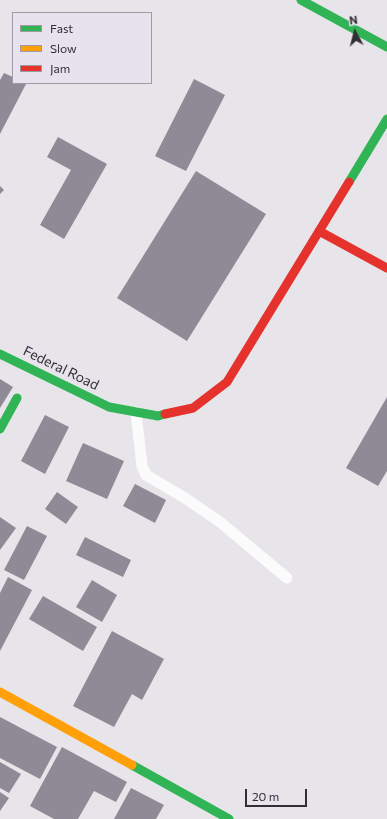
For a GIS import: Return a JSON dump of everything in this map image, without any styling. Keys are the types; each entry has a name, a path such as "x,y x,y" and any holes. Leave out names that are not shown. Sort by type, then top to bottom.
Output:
{"street":[{"path":"301,0 387,47"},
{"name":"Federal Road","path":"0,354 109,407 158,416 193,408 227,382 387,119"},
{"path":"319,231 387,268"},
{"path":"0,429 17,398"},
{"path":"0,692 229,819"}],"lane":[{"path":"136,412 142,466 146,475 185,498 220,522 287,578"}],"building":[{"path":"4,73 12,77 12,84 26,84 0,134 0,80"},
{"path":"194,79 225,95 186,171 155,156"},
{"path":"58,137 107,164 64,239 40,225 71,170 47,157"},
{"path":"196,171 266,214 187,341 117,298"},
{"path":"0,186 4,190 0,194"},
{"path":"0,379 13,387 0,408"},
{"path":"387,397 387,471 378,486 346,468"},
{"path":"45,415 69,427 45,474 21,461"},
{"path":"83,443 124,461 107,499 66,481"},
{"path":"135,484 166,500 155,523 123,506"},
{"path":"57,492 78,507 66,524 45,509"},
{"path":"0,517 16,528 0,550"},
{"path":"27,526 47,536 24,580 4,570"},
{"path":"85,537 131,560 123,577 76,555"},
{"path":"8,577 32,590 0,651 0,593"},
{"path":"92,580 117,595 102,622 76,607"},
{"path":"43,596 97,627 83,651 29,619"},
{"path":"112,631 164,659 142,700 132,694 114,727 73,706"},
{"path":"0,717 57,747 40,779 0,758"},
{"path":"62,747 127,782 116,802 94,791 78,819 54,819 30,806"},
{"path":"0,762 21,774 9,793 0,788"},
{"path":"131,788 164,805 156,819 114,819"},
{"path":"0,792 9,798 0,811"}],"traffic: fast":[{"path":"301,0 387,47"},
{"path":"349,182 387,119"},
{"path":"0,354 109,407 158,416 165,414"},
{"path":"0,429 17,398"},
{"path":"132,765 229,819"}],"traffic: slow":[{"path":"0,692 132,765"}],"traffic: jam":[{"path":"165,414 193,408 227,382 349,182"},
{"path":"319,231 387,268"}]}
